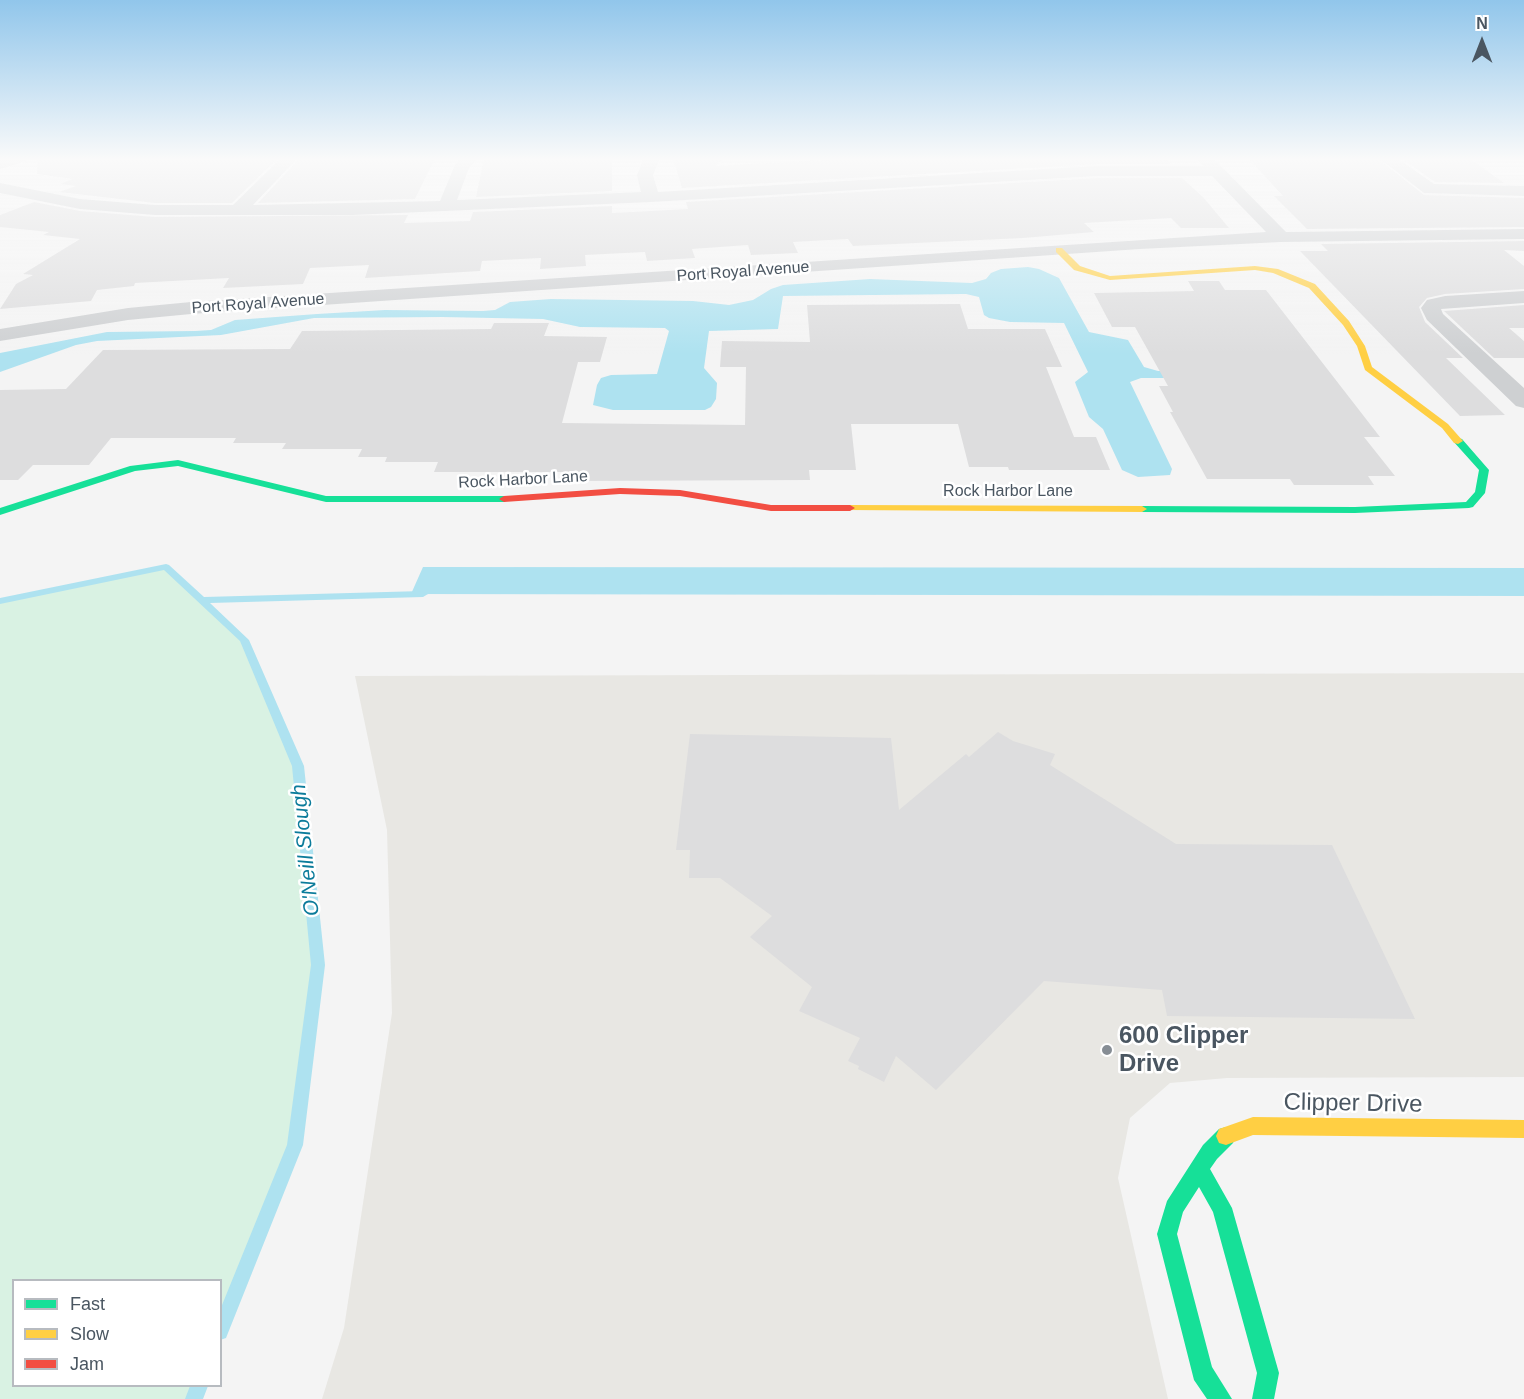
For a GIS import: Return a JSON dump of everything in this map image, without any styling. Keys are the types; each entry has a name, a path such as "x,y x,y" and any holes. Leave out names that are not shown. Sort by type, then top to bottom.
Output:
{"street":[{"path":"1268,223 1281,237"},
{"name":"Port Royal Avenue","path":"0,335 128,314 191,308 1059,250 1281,237 1524,234"},
{"name":"Rock Harbor Lane","path":"0,512 134,468 178,463 326,499 411,501 514,499 620,491 680,493 771,508 1355,510 1469,505 1480,493 1484,470 1445,426 1368,368 1361,346 1346,323 1312,286 1275,271 1255,268 1228,268 1125,279 1110,278 1077,268 1059,250"},
{"path":"1524,297 1445,302 1434,304 1431,308 1434,316 1524,401"},
{"name":"Clipper Drive","path":"1221,1399 1202,1372 1167,1234 1174,1208 1210,1152 1227,1135 1253,1126 1524,1129"},
{"path":"1199,1169 1222,1208 1230,1232 1268,1373 1263,1399"}],"shaded area":[{"path":"1524,673 1524,1077 1227,1078 1170,1083 1130,1118 1118,1178 1168,1399 322,1399 344,1328 392,1013 387,830 355,676"}],"green space":[{"path":"166,567 244,640 298,766 318,965 295,1145 222,1329 222,1279 12,1279 12,1387 199,1387 194,1399 0,1399 0,601"}],"water":[{"path":"1028,267 1059,278 1089,332 1128,340 1144,367 1158,371 1223,371 1231,378 1141,378 1130,382 1172,469 1170,475 1138,477 1122,470 1103,429 1089,417 1076,385 1075,382 1088,372 1064,323 1010,322 989,318 984,315 979,297 966,294 783,296 778,329 709,331 704,368 717,383 716,399 711,407 705,410 613,410 593,405 597,385 601,378 611,375 657,374 669,331 665,328 580,327 543,319 314,318 221,335 97,341 76,345 0,372 0,353 107,332 211,330 235,320 385,310 483,311 495,310 510,302 551,299 693,301 729,305 753,300 783,285 870,279 972,283 986,279 991,273 1001,269"},
{"path":"423,567 1524,568 1524,596 411,594"}],"building":[{"path":"0,223 1084,223 1094,232 1023,238 853,246 848,239 793,242 798,253 751,255 748,245 692,249 695,258 647,261 645,252 585,255 586,266 540,269 541,258 482,261 480,271 365,278 369,265 310,268 303,284 223,288 229,278 135,283 134,286 97,290 91,301 0,309 16,284 33,275 23,274 80,239 43,235 49,232 0,227"},
{"path":"1176,223 1225,223 1229,228 1181,228"},
{"path":"1301,223 1524,223 1524,227 1307,229"},
{"path":"1524,241 1524,251 1504,250 1524,266 1524,289 1445,294 1427,298 1419,307 1425,322 1463,358 1446,358 1505,415 1460,416 1300,251 1328,251 1321,244"},
{"path":"1188,281 1219,281 1225,290 1266,290 1380,437 1364,437 1395,476 1368,476 1374,485 1294,485 1290,479 1207,479 1170,412 1173,412 1159,386 1168,386 1135,327 1112,327 1094,293 1194,291"},
{"path":"960,304 968,329 1045,329 1062,367 1046,367 1074,437 1096,437 1110,470 1009,470 1008,467 969,467 958,424 851,424 856,470 809,470 810,480 567,481 570,472 434,472 438,462 385,462 387,457 358,457 362,449 282,449 286,443 233,443 236,438 111,438 89,465 33,465 18,480 0,480 0,390 66,389 103,350 290,349 302,331 491,329 494,323 549,323 544,336 607,337 600,362 578,362 562,423 745,425 746,367 720,367 722,341 810,342 807,305"},
{"path":"1524,305 1524,328 1509,328 1524,341 1524,358 1494,358 1444,311"},
{"path":"998,732 1013,741 1055,754 1050,765 1176,844 1332,845 1415,1019 1167,1016 1162,990 1044,981 936,1090 896,1056 884,1082 858,1069 859,1066 848,1061 860,1038 799,1011 812,987 750,937 772,916 720,878 689,878 690,850 676,850 690,734 891,738 899,810 966,754 969,757"}],"waterway":[{"name":"O'Neill Slough","path":"0,601 166,567 244,640 298,766 318,965 295,1145 222,1327"},
{"path":"202,600 423,594"},
{"name":"O'Neill Slough","path":"194,1399 199,1387"}],"traffic: fast":[{"path":"1142,509 1355,510 1469,505 1480,493 1484,470 1458,441"},
{"path":"0,512 134,468 178,463 326,499 504,499"},
{"path":"1221,1399 1202,1372 1167,1234 1174,1208 1210,1152 1226,1136"},
{"path":"1199,1169 1222,1208 1229,1232 1268,1373 1263,1399"}],"traffic: slow":[{"path":"1059,250 1077,268 1110,278 1255,268 1275,271 1312,286 1346,323 1361,346 1368,368 1445,426 1458,441"},
{"path":"850,508 1142,509"},
{"path":"1226,1136 1253,1126 1524,1129"}],"traffic: jam":[{"path":"504,499 620,491 680,493 771,508 850,508"}],"place":[{"name":"600 Clipper Drive","path":"1107,1050"}]}
